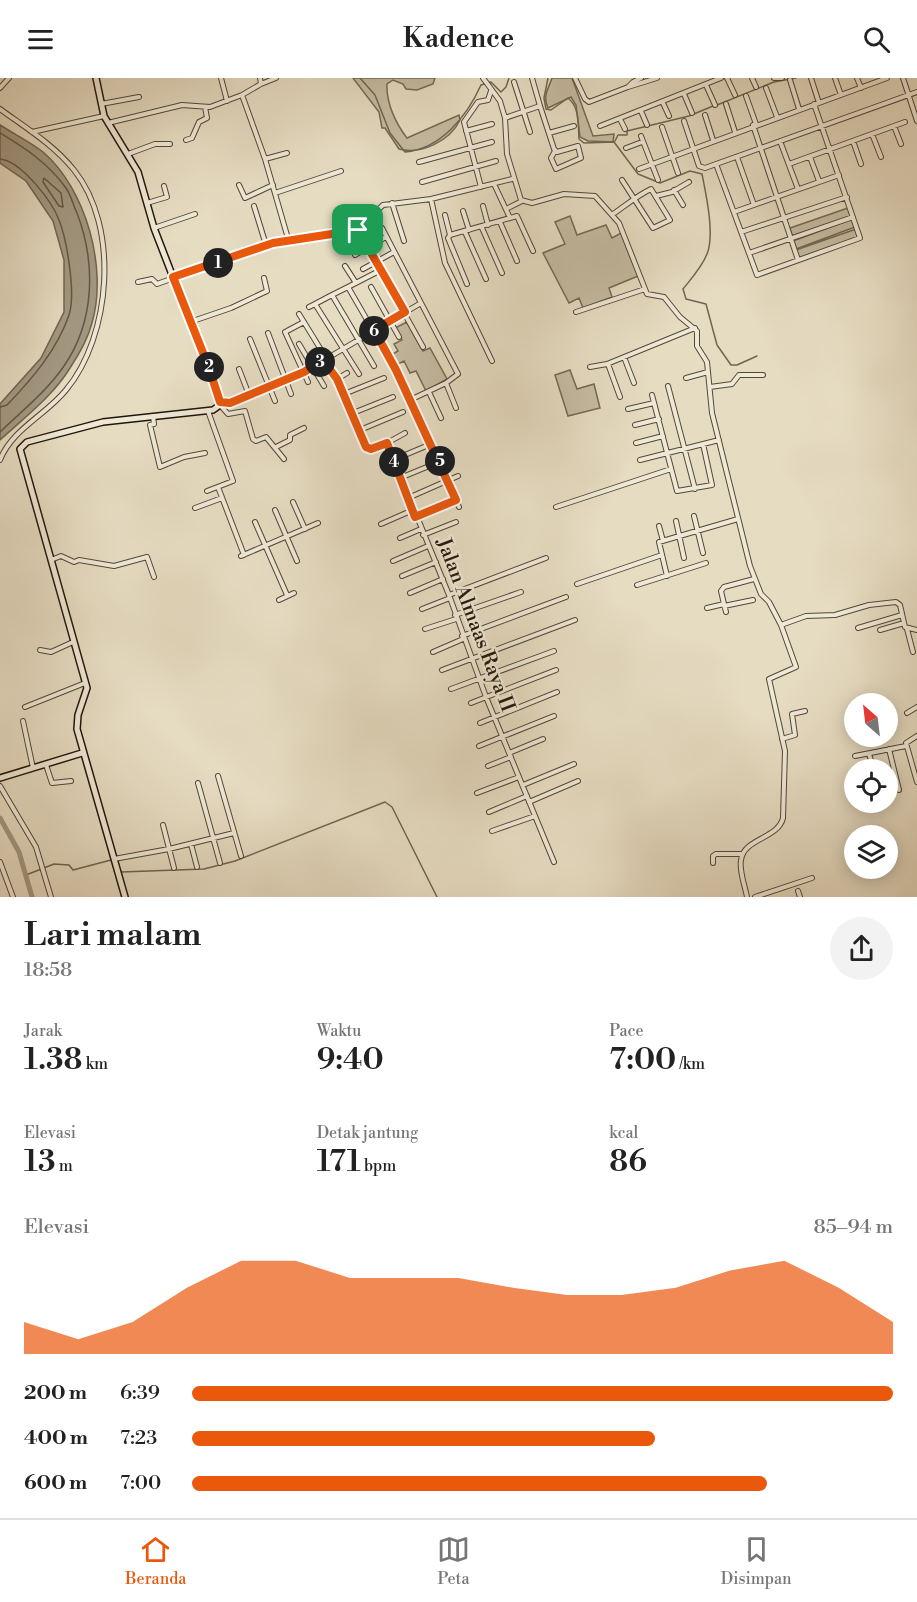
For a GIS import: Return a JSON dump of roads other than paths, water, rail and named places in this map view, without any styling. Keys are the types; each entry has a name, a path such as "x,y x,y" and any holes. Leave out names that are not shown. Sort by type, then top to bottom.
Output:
{"street":[{"path":"0,88 9,78"},
{"path":"96,78 104,116 128,154 154,228 216,386 220,403 228,414 244,411 253,439 256,441 266,437 284,459"},
{"path":"221,78 227,101"},
{"path":"260,78 261,84"},
{"path":"107,123 182,105 205,107 242,95 276,78"},
{"path":"532,78 555,151 551,158 556,168 581,159 578,146 555,151"},
{"path":"575,78 585,99 589,102 657,78"},
{"path":"628,87 641,78"},
{"path":"600,126 663,103 721,78"},
{"path":"727,78 735,95"},
{"path":"752,78 756,87"},
{"path":"774,78 782,78"},
{"path":"716,164 757,275 860,238 848,196 821,127 811,78"},
{"path":"835,78 841,95"},
{"path":"857,78 861,87"},
{"path":"639,169 693,147 884,78"},
{"path":"903,78 916,118"},
{"path":"484,79 500,101 505,118 504,136 512,179 522,201"},
{"path":"790,80 799,109"},
{"path":"514,82 530,132"},
{"path":"706,85 715,105"},
{"path":"766,88 777,117"},
{"path":"481,187 464,122 478,102 488,100 491,91"},
{"path":"684,122 699,166 705,168 917,92"},
{"path":"684,94 692,113"},
{"path":"242,95 265,159 289,242"},
{"path":"746,96 775,197 798,260"},
{"path":"100,104 139,97"},
{"path":"663,103 669,116"},
{"path":"726,104 735,132"},
{"path":"505,118 540,106"},
{"path":"186,140 192,138 199,122 207,118 205,107"},
{"path":"0,110 32,132 66,161 88,195 100,236 105,284 97,329 82,366 65,392 8,446 0,460"},
{"path":"641,111 647,125"},
{"path":"705,115 713,140"},
{"path":"32,132 104,116"},
{"path":"620,119 625,129"},
{"path":"789,164 904,122"},
{"path":"466,131 492,124"},
{"path":"549,133 574,126"},
{"path":"894,126 901,144"},
{"path":"662,127 678,173"},
{"path":"872,134 881,157"},
{"path":"641,136 658,180"},
{"path":"780,141 798,189"},
{"path":"853,141 861,164"},
{"path":"419,162 492,142"},
{"path":"626,148 642,142"},
{"path":"128,154 155,144 170,144"},
{"path":"265,159 286,153"},
{"path":"737,157 754,205"},
{"path":"810,157 819,181"},
{"path":"422,182 496,161"},
{"path":"275,193 341,171"},
{"path":"734,212 839,174"},
{"path":"138,282 152,279 157,284 266,245 358,230 380,207 392,203 431,199 512,179"},
{"path":"613,214 635,199 651,189 670,220 654,229 635,199 621,180"},
{"path":"656,196 689,182"},
{"path":"494,184 510,218"},
{"path":"239,185 245,198 273,185"},
{"path":"147,203 167,196 164,186"},
{"path":"674,190 683,205"},
{"path":"506,209 522,201 532,203 564,194 594,195 613,214 627,239 647,294 664,297 680,317 695,328 697,346 704,357 708,372 719,440 754,579 781,625 796,668 769,679 785,758 782,823 750,845 742,854 741,867 747,897"},
{"path":"741,232 848,196"},
{"path":"431,199 445,263 492,361"},
{"path":"392,203 404,241"},
{"path":"254,206 266,245"},
{"path":"483,206 488,225"},
{"path":"463,211 467,231 486,279"},
{"path":"154,228 195,214"},
{"path":"445,215 450,235 448,238 467,284"},
{"path":"450,235 518,217 533,251"},
{"path":"749,253 853,217"},
{"path":"500,222 517,261"},
{"path":"382,228 458,374 446,383 410,400"},
{"path":"482,228 502,273"},
{"path":"358,230 423,347"},
{"path":"355,255 386,237"},
{"path":"363,269 394,252"},
{"path":"345,266 356,283"},
{"path":"309,307 381,270"},
{"path":"190,322 231,308 267,291 264,278"},
{"path":"348,287 374,330 410,400 459,507"},
{"path":"371,287 399,337"},
{"path":"576,312 645,289"},
{"path":"332,295 374,366"},
{"path":"20,449 27,442 104,422 153,415 208,411 220,403 230,403 304,372 421,303"},
{"path":"315,304 345,347 359,374"},
{"path":"299,314 337,379 368,449 387,443 405,433"},
{"path":"304,322 286,332 308,382"},
{"path":"590,367 607,364 695,328"},
{"path":"268,333 291,394"},
{"path":"250,339 275,401"},
{"path":"299,344 324,386"},
{"path":"624,357 634,382"},
{"path":"607,364 620,397"},
{"path":"239,369 249,395"},
{"path":"686,378 708,372"},
{"path":"337,379 347,373"},
{"path":"710,387 732,384 739,375 763,375"},
{"path":"344,394 384,378"},
{"path":"446,383 456,408"},
{"path":"668,386 695,489"},
{"path":"428,391 441,418"},
{"path":"652,395 677,491 709,486 712,483 703,444"},
{"path":"353,413 393,397"},
{"path":"628,409 654,403"},
{"path":"207,491 233,481 208,411"},
{"path":"360,430 403,412"},
{"path":"153,415 154,424 150,425 160,467 183,457 205,453"},
{"path":"635,425 659,419"},
{"path":"276,447 290,440 290,435 304,428"},
{"path":"636,443 663,436"},
{"path":"640,460 719,440"},
{"name":"Jalan Almaas Raya II","path":"387,443 415,517 450,597 455,617 486,698 554,862"},
{"path":"393,460 431,444"},
{"path":"8,446 20,449"},
{"path":"20,449 86,683 86,697 76,721 82,753 125,897"},
{"path":"400,478 451,457"},
{"path":"556,507 671,469"},
{"path":"408,498 458,476"},
{"path":"218,487 243,555 318,524"},
{"path":"195,508 222,498"},
{"path":"415,517 456,500"},
{"path":"293,502 304,529"},
{"path":"275,510 297,561"},
{"path":"381,524 413,510"},
{"path":"694,516 703,553"},
{"path":"667,576 659,542 738,519"},
{"path":"676,521 684,558"},
{"path":"255,522 287,595"},
{"path":"423,535 456,522"},
{"path":"659,526 663,541"},
{"path":"400,538 421,529"},
{"path":"393,561 428,546"},
{"path":"576,584 662,555"},
{"path":"50,560 61,556 74,562 79,560 114,566 147,557 154,577"},
{"path":"422,609 546,558"},
{"path":"402,576 436,562"},
{"path":"637,585 706,563"},
{"path":"410,593 443,579"},
{"path":"726,612 722,589 754,579"},
{"path":"425,629 520,592"},
{"path":"279,600 294,593"},
{"path":"434,652 566,597"},
{"path":"707,608 753,600"},
{"path":"781,625 806,616 840,614 875,604 898,602 913,652"},
{"path":"858,628 902,615"},
{"path":"442,670 471,657 575,620"},
{"path":"880,630 904,623"},
{"path":"907,629 917,630"},
{"path":"40,650 51,652 73,642"},
{"path":"451,689 478,677 554,651"},
{"path":"471,704 556,670"},
{"path":"25,707 86,683"},
{"path":"480,723 557,692"},
{"path":"907,713 917,707"},
{"path":"782,739 795,735 792,714 805,711"},
{"path":"479,746 554,716"},
{"path":"23,721 33,768"},
{"path":"917,736 907,741 906,746 917,782"},
{"path":"488,766 543,739"},
{"path":"855,756 906,746"},
{"path":"889,749 899,790"},
{"path":"0,778 82,753"},
{"path":"869,753 871,759"},
{"path":"522,785 573,764"},
{"path":"46,765 52,783 71,781"},
{"path":"218,776 241,856"},
{"path":"477,793 519,777"},
{"path":"529,802 578,781"},
{"path":"198,783 220,863"},
{"path":"0,786 36,847 51,897"},
{"path":"489,812 527,796"},
{"path":"492,831 535,816"},
{"path":"163,825 174,868"},
{"path":"114,859 169,849 234,832"},
{"path":"191,844 197,867"},
{"path":"713,863 713,856 716,854 742,854"},
{"path":"0,862 13,897"},
{"path":"755,897 812,878"},
{"path":"798,891 800,897"}],"water":[{"path":"0,125 43,152 71,187 90,231 97,278 92,323 76,358 47,397 0,440 0,404 41,358 64,312 64,260 53,221 26,181 0,163"}],"waterway":[{"path":"360,78 375,95 390,133 405,152 418,150 441,138 460,119 481,85 491,82 501,92 506,87 509,78"},
{"path":"548,78 544,98 546,109 551,110 568,98 575,106 579,139 584,143 614,142 638,174 660,183 690,171 702,174 709,214 709,246 702,264 683,289 686,299 706,304 717,345 731,365 737,365 757,356"},
{"path":"717,105 774,82 796,78"},
{"path":"615,141 618,135 627,135 627,131 689,116 713,106"},
{"path":"121,872 204,869 235,861 385,802 392,807 437,897"},
{"path":"0,818 19,852 32,897"},
{"path":"26,875 54,864 69,865 73,870 111,860 115,870"}]}
